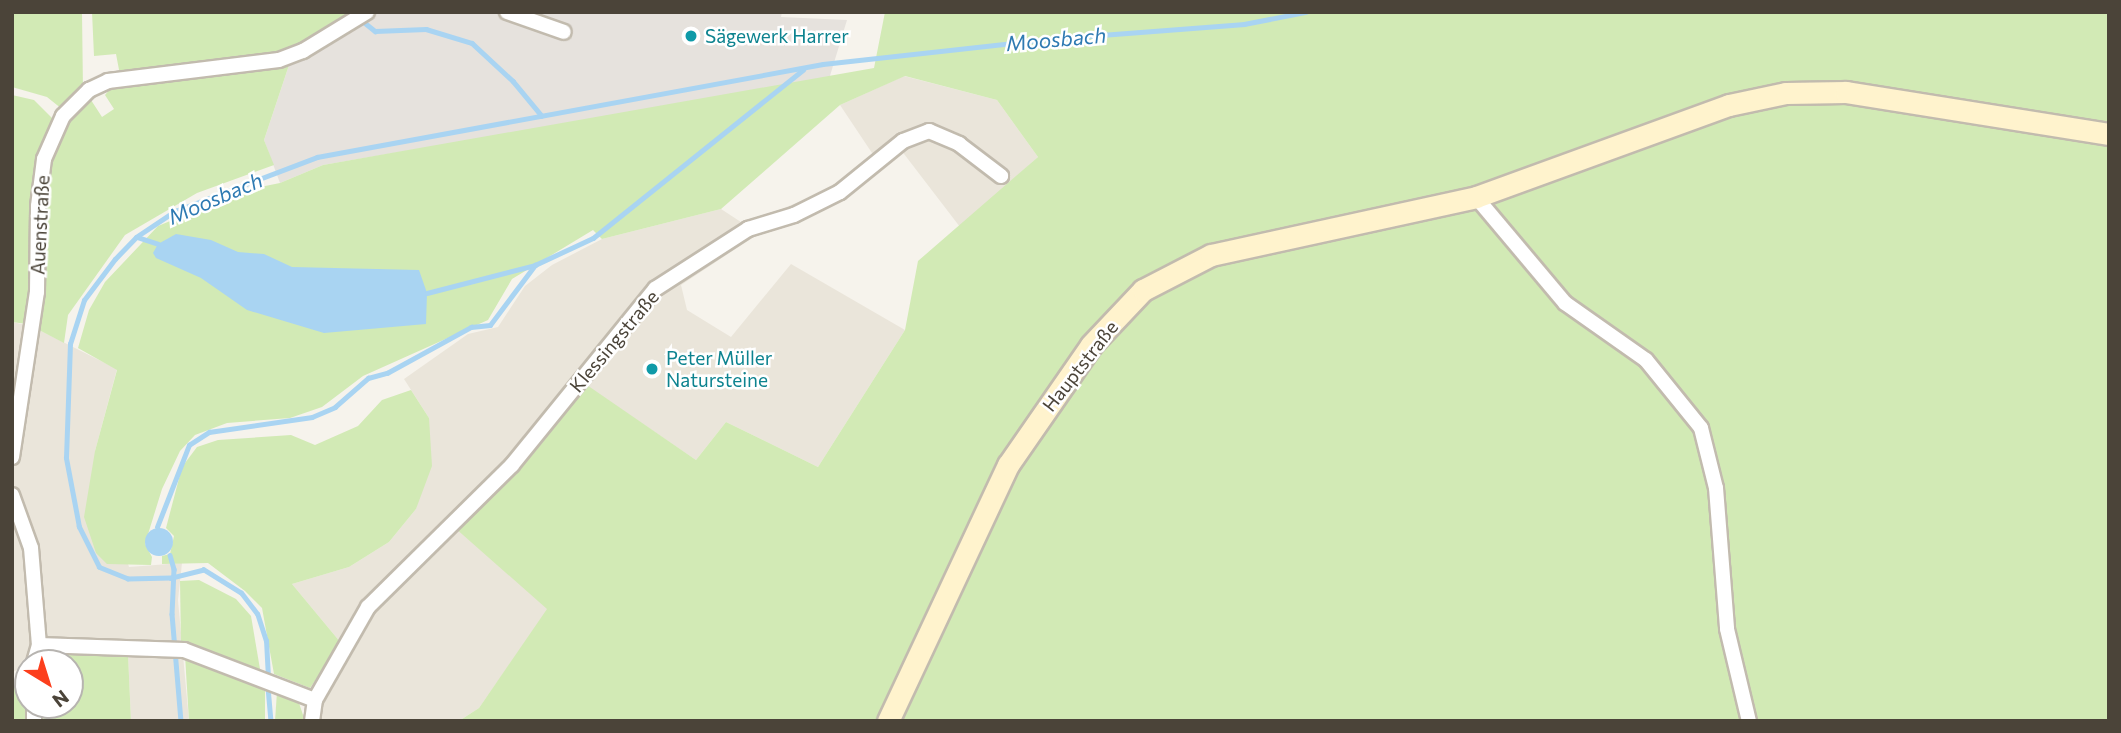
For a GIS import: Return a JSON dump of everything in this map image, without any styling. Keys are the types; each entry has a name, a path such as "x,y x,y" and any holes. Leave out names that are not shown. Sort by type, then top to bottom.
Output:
{"main road":[{"name":"Hauptstraße","path":"888,721 1008,465 1091,345 1143,290 1211,255 1476,197 1729,106 1786,93 1846,92 2109,134"}],"street":[{"path":"507,12 564,32"},
{"name":"Auenstraße","path":"12,457 37,292 38,206 44,159 63,116 89,90 108,80 279,60 362,16"},
{"name":"Klessingstraße","path":"315,700 368,607 512,465 655,289 748,229 794,215 840,192 903,141 929,131 959,144 1001,176"},
{"path":"1476,197 1564,303 1646,360 1701,428 1716,488 1727,629 1749,721"},
{"path":"12,495 31,548 38,649"},
{"path":"39,645 184,650 256,679 280,684 315,700 312,721"}],"shaded area":[{"path":"335,12 782,12 781,17 847,20 829,79 323,165 280,183 264,140 295,47"},
{"path":"904,76 997,100 1038,157 960,227 901,150 797,219 752,238 681,285 687,310 731,337 791,264 905,330 818,467 726,422 696,460 584,384 548,609 479,708 459,721 305,721 310,688 341,643 292,584 349,567 389,542 416,509 429,418 404,379 468,334 498,327 525,286 552,265 602,239 721,209 744,224 834,188 874,156 840,105"},
{"path":"12,322 31,326 117,369 95,451 129,567 182,563 178,600 189,721 131,721 128,654 84,653 84,649 14,649 12,672"}],"green space":[{"path":"12,12 82,12 83,91 62,109 47,97 12,87"},
{"path":"92,12 361,12 282,54 120,75 116,54 94,56"},
{"path":"885,12 2109,12 2109,721 459,721 479,708 547,609 454,527 584,383 696,460 726,422 818,467 905,330 918,261 1038,157 997,100 905,76 840,105 721,209 602,239 593,230 512,279 488,320 363,376 322,407 290,418 227,423 195,435 180,451 162,489 145,544 152,557 151,565 107,564 96,553 84,517 95,451 117,370 78,348 89,310 105,282 158,226 246,190 280,183 323,165 874,68"},
{"path":"289,65 264,140 274,165 197,193 125,235 68,315 64,343 39,330 44,307 47,161 63,128 91,100 102,117 114,109 105,95 110,89"},
{"path":"12,95 34,100 56,122 45,146 27,324 12,322"},
{"path":"411,390 429,418 432,466 416,509 389,542 349,567 292,584 341,643 310,688 274,674 262,608 245,591 208,563 162,564 162,556 170,554 174,536 166,528 182,467 197,447 218,440 291,435 315,445 358,426 382,400"},
{"path":"199,580 236,599 251,616 261,675 181,643 180,581"},
{"path":"84,653 128,654 131,721 41,721 84,719"},
{"path":"185,655 265,691 265,721 189,721"},
{"path":"12,686 14,719 27,721 12,721"},
{"path":"277,692 299,703 305,721 275,721"}],"water":[{"path":"176,234 211,240 238,252 264,254 292,267 419,270 427,293 426,324 324,333 247,310 201,278 156,258 153,253 158,244"},
{"path":"159,528 169,532 173,542 169,552 159,556 149,552 145,542 149,532"}],"waterway":[{"name":"Moosbach","path":"268,678 266,641 257,614 241,593 204,570 171,578 128,579 99,567 79,527 66,458 70,344 84,300 115,259 136,237 175,211 317,157 823,64 1049,39 1244,24 1306,12"},
{"path":"359,18 375,31 426,29 472,43 513,81 542,116"},
{"name":"Moosbach","path":"157,527 189,445 209,432 312,417 335,407 368,378 387,373 471,327 490,325 535,265 593,238 803,70"},
{"path":"137,237 158,244"},
{"path":"427,293 535,265"},
{"path":"170,555 174,569 172,614 181,721"},
{"name":"Moosbach","path":"268,687 271,721"}],"place":[{"name":"Sägewerk Harrer","path":"691,36"},
{"name":"Peter Müller Natursteine","path":"652,369"}]}
